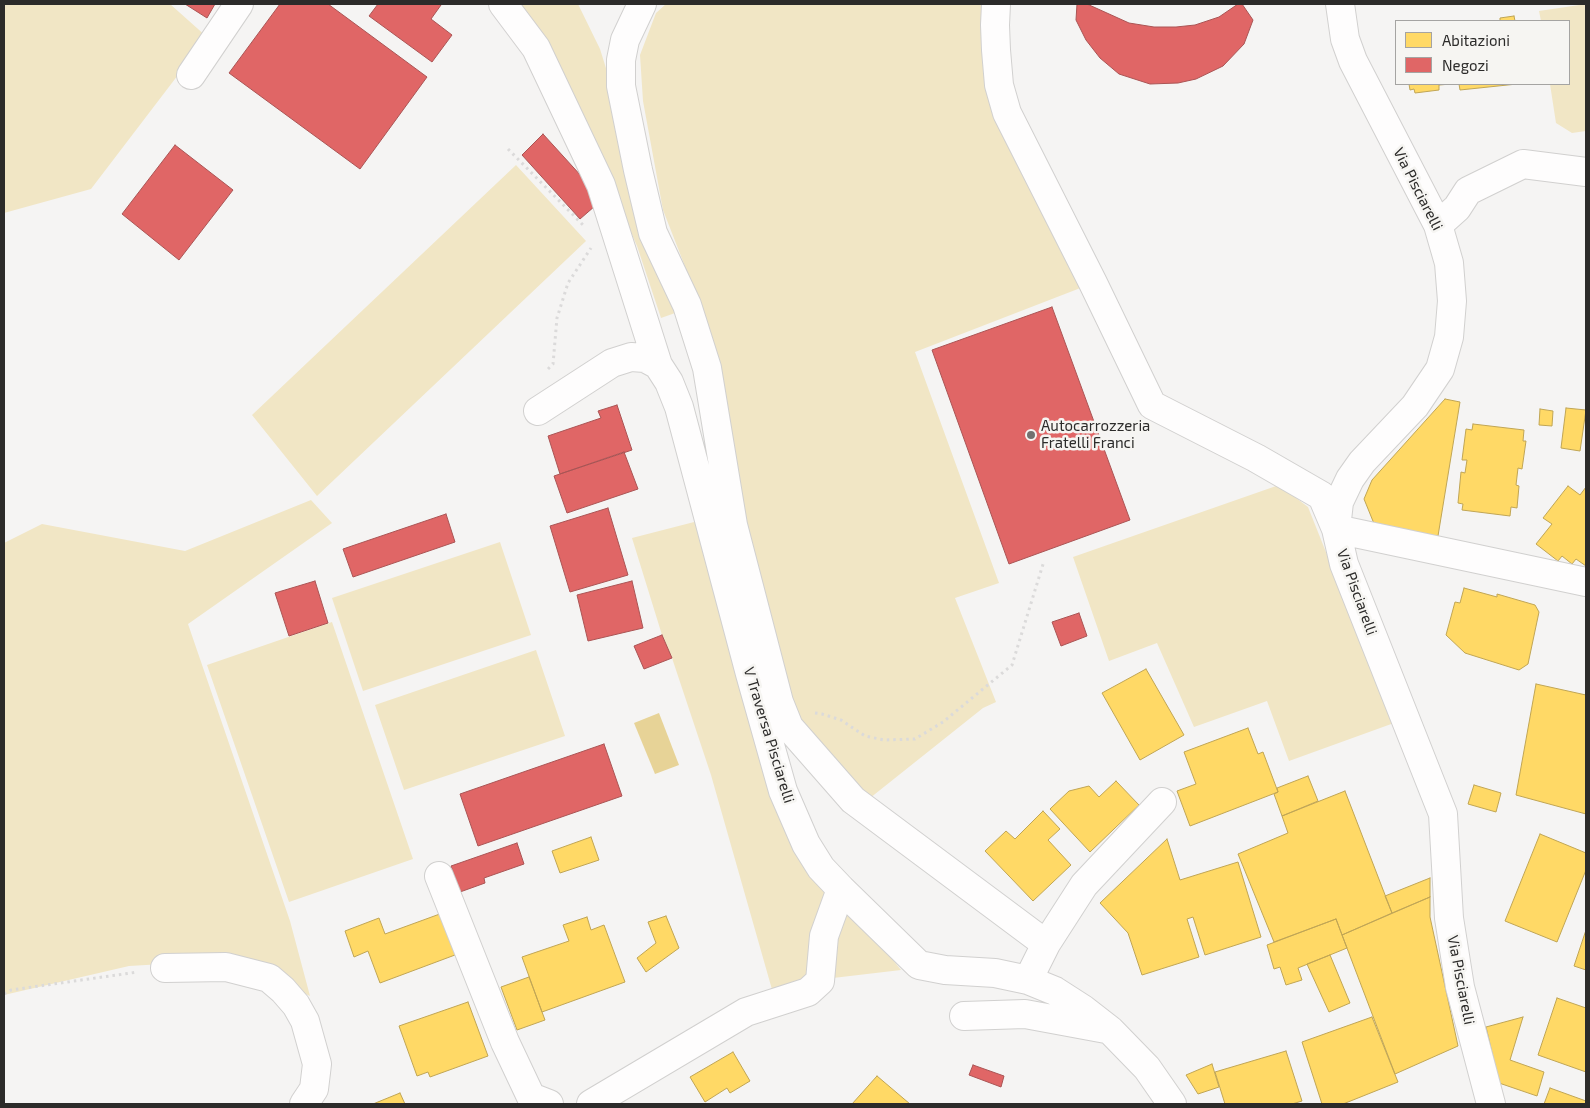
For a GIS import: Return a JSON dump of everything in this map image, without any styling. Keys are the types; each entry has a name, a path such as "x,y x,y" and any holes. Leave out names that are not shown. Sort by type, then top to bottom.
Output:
{"street":[{"path":"191,75 239,4"},
{"name":"V Traversa Pisciarelli","path":"503,4 536,48 601,185 658,365 669,382 679,407 783,791 806,844 821,868 919,965 945,970 995,973 1028,980 1055,991 1083,1009 1110,1030 1147,1068 1172,1104"},
{"path":"642,4 625,40 621,60 621,86 636,160 653,233 687,305 707,368 732,525 779,702 789,727 853,800 1046,944"},
{"path":"996,4 996,59 999,84 1007,113 1152,405 1256,458 1322,496 1336,529 1586,582"},
{"name":"Via Pisciarelli","path":"1340,4 1345,39 1353,61 1438,225 1449,264 1452,301 1449,337 1440,369 1415,406 1362,462 1350,479 1339,502 1336,529 1344,564 1444,814 1449,918 1460,987 1491,1104"},
{"path":"1438,225 1457,208 1468,191 1524,164 1586,172"},
{"path":"542,409 612,363 631,357 645,358 658,365"},
{"path":"1028,980 1046,944 1084,885 1162,802"},
{"path":"439,876 505,1042 531,1097 549,1104"},
{"path":"590,1104 746,1012 808,992 820,981 824,936 841,889"},
{"path":"165,968 226,967 269,978 283,990 296,1005 305,1021 317,1064 314,1089 304,1104"},
{"path":"964,1016 1025,1014 1110,1030"}],"path":[{"path":"508,149 584,226"},
{"path":"542,409 546,371 553,364 557,318 568,283 593,246"},
{"path":"789,727 808,713 822,714 841,720 865,736 884,740 914,739 943,722 1012,665 1044,562"},
{"path":"4,994 11,990 165,968"}],"shaded area":[{"path":"4,4 170,4 207,37 91,189 4,213"},
{"path":"515,4 578,4 600,49 678,312 661,318 637,246 558,67"},
{"path":"666,4 986,4 983,42 1083,287 915,352 999,583 955,598 996,702 983,708 865,802 803,736 787,700 739,510 700,305 663,210 643,101 640,55 656,13"},
{"path":"1586,4 1586,131 1572,133 1556,123 1550,85 1570,85 1570,20 1541,20 1539,11"},
{"path":"516,165 586,241 317,496 252,415"},
{"path":"1279,485 1308,507 1394,723 1289,761 1267,701 1194,727 1157,643 1109,661 1073,557"},
{"path":"311,500 332,523 188,624 290,921 310,996 231,960 129,966 4,995 4,543 42,524 185,551"},
{"path":"698,521 782,811 901,970 833,978 773,993 711,775 672,658 662,635 632,538"},
{"path":"500,542 531,635 363,691 332,598"},
{"path":"332,622 413,859 289,902 207,665"},
{"path":"536,650 565,736 404,790 375,705"},
{"path":"659,713 679,765 655,774 634,723"}],"building: Abitazioni":[{"path":"1514,16 1515,20 1500,20 1500,18"},
{"path":"1409,85 1439,85 1439,90 1415,93 1414,89 1410,90"},
{"path":"1459,85 1508,85 1460,90"},
{"path":"1445,399 1460,402 1437,542 1377,531 1364,499 1372,480"},
{"path":"1566,408 1586,410 1580,451 1561,448"},
{"path":"1540,409 1553,411 1552,426 1539,425"},
{"path":"1473,424 1524,430 1523,441 1526,441 1522,469 1518,468 1516,485 1519,486 1517,508 1511,507 1510,516 1462,510 1463,504 1458,503 1461,472 1465,473 1467,460 1462,460 1466,429 1472,430"},
{"path":"1568,486 1580,495 1586,487 1586,566 1576,559 1572,564 1562,556 1558,561 1536,544 1552,524 1543,518"},
{"path":"1464,588 1497,597 1497,594 1535,605 1539,612 1528,664 1519,670 1465,653 1446,635 1455,602 1460,603"},
{"path":"1146,669 1184,735 1140,760 1102,693"},
{"path":"1536,684 1586,695 1586,814 1516,795"},
{"path":"1248,728 1258,754 1263,752 1278,792 1190,826 1177,791 1196,784 1184,752"},
{"path":"1308,776 1318,801 1282,816 1274,794 1278,792 1277,788"},
{"path":"1116,781 1139,805 1090,852 1050,809 1069,791 1089,786 1099,797"},
{"path":"1474,785 1501,793 1496,812 1468,804"},
{"path":"1345,791 1392,913 1342,935 1336,919 1274,942 1238,854 1288,833 1282,816"},
{"path":"1043,811 1060,829 1048,840 1071,865 1033,901 985,851 1006,831 1015,839"},
{"path":"1540,834 1586,853 1586,870 1557,942 1505,921"},
{"path":"591,837 599,860 560,873 552,851"},
{"path":"1167,839 1180,880 1238,862 1261,937 1205,955 1193,917 1187,919 1199,957 1142,975 1128,933 1100,903"},
{"path":"1430,878 1430,897 1392,913 1385,896"},
{"path":"1430,897 1430,917 1458,1046 1395,1074 1342,935"},
{"path":"448,911 463,952 380,983 368,951 354,957 345,931 379,918 385,934"},
{"path":"666,916 679,948 646,972 637,958 656,943 648,922"},
{"path":"587,917 591,930 604,925 625,982 542,1012 522,957 569,941 563,925"},
{"path":"1336,919 1347,948 1298,968 1302,980 1286,985 1280,967 1274,969 1267,945"},
{"path":"1586,930 1586,970 1574,966"},
{"path":"1330,955 1350,1003 1329,1012 1307,964"},
{"path":"529,977 545,1020 517,1030 501,987"},
{"path":"1557,998 1586,1008 1586,1072 1538,1055"},
{"path":"468,1002 488,1056 430,1077 428,1072 417,1076 399,1026"},
{"path":"1372,1017 1398,1082 1343,1104 1322,1104 1302,1042"},
{"path":"1523,1017 1510,1060 1544,1072 1537,1096 1499,1083 1486,1027"},
{"path":"1286,1051 1302,1101 1292,1104 1225,1104 1215,1072"},
{"path":"733,1052 750,1081 730,1093 727,1088 705,1102 690,1077"},
{"path":"1212,1064 1219,1087 1198,1094 1186,1075"},
{"path":"877,1076 910,1104 852,1104"},
{"path":"1550,1088 1586,1101 1586,1104 1544,1104"},
{"path":"400,1093 405,1104 373,1104"}],"building: Negozi":[{"path":"185,4 215,4 207,18"},
{"path":"280,4 328,4 427,77 360,169 229,73"},
{"path":"378,4 441,5 431,19 452,35 432,62 369,16"},
{"path":"1077,4 1087,4 1129,23 1154,27 1195,25 1219,17 1238,4 1242,4 1253,20 1244,44 1223,66 1196,79 1178,83 1150,84 1119,74 1100,58 1086,40 1076,20"},
{"path":"543,134 583,178 595,206 580,219 522,155"},
{"path":"175,145 233,190 179,260 122,214"},
{"name":"Autocarrozzeria Fratelli Franci","path":"1052,307 1130,520 1009,564 932,350"},
{"path":"617,405 632,450 560,474 548,436 601,418 598,411"},
{"path":"624,452 638,489 567,513 554,476"},
{"path":"608,508 628,575 570,592 550,526"},
{"path":"446,514 455,542 353,577 343,549"},
{"path":"315,581 328,623 289,636 275,593"},
{"path":"632,581 643,628 588,641 577,595"},
{"path":"1079,613 1087,636 1061,646 1052,622"},
{"path":"662,635 672,658 644,669 634,646"},
{"path":"604,744 622,796 478,846 460,794"},
{"path":"517,843 524,864 484,878 485,883 460,892 451,866"},
{"path":"973,1065 1004,1076 1001,1087 969,1075"}],"place":[{"name":"Autocarrozzeria Fratelli Franci","path":"1031,435"}]}
